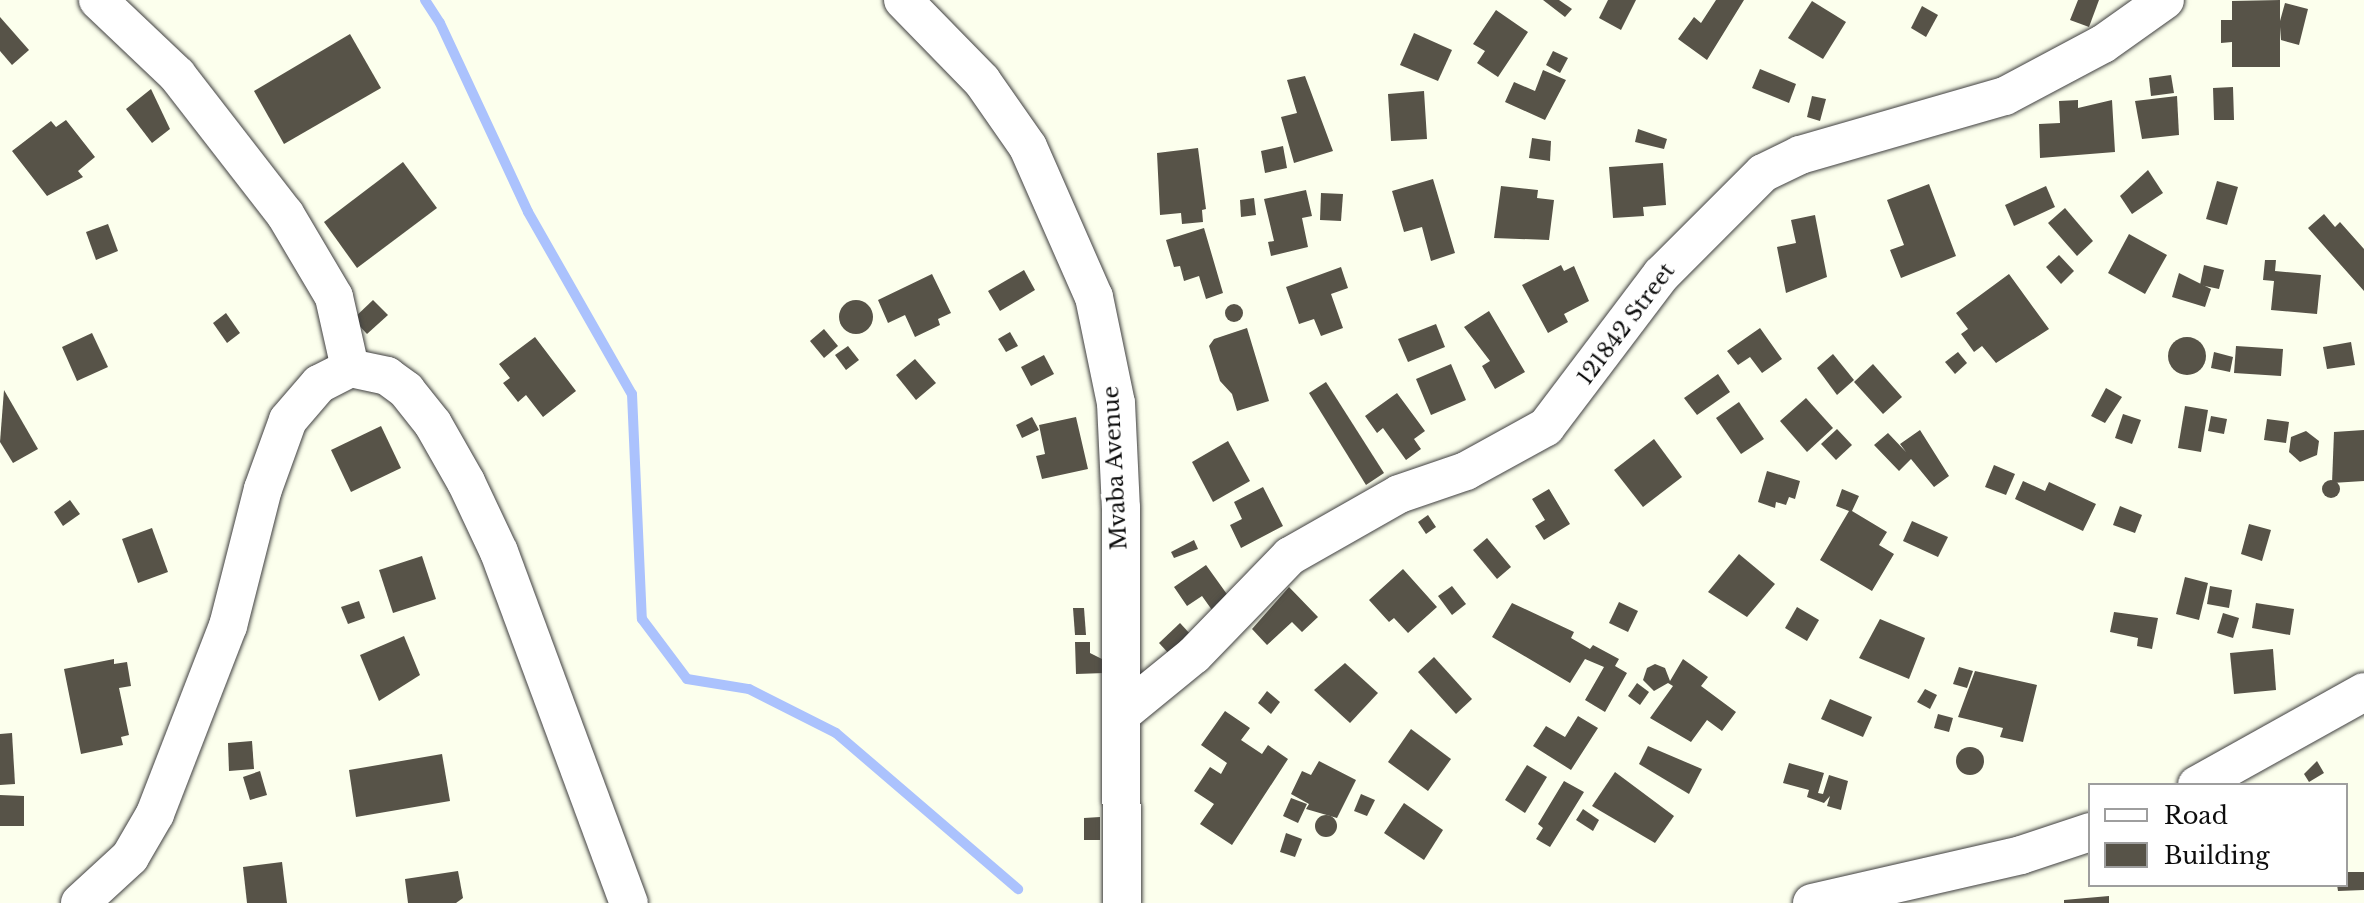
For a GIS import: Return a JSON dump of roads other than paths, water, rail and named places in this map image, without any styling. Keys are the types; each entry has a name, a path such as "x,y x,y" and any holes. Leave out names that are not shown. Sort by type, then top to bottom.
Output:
{"street":[{"path":"98,0 177,75 285,214 334,297 350,368"},
{"name":"Mvaba Avenue","path":"903,0 982,81 1028,147 1094,297 1116,403 1124,712 1122,903"},
{"name":"121842 Street","path":"1124,712 1194,655 1290,556 1399,494 1466,471 1546,427 1661,275 1763,173 1800,155 2005,96 2103,44 2165,0"},
{"path":"80,903 130,857 155,814 228,626 263,489 288,420 319,384 350,368 387,376 406,390 433,424 466,482 504,566 629,903"},
{"path":"2201,783 2364,692"},
{"path":"1812,903 2021,855 2088,833"}],"waterway":[{"path":"425,0 440,23 528,212 632,394 642,619 687,679 749,689 836,733 1018,889"}]}
